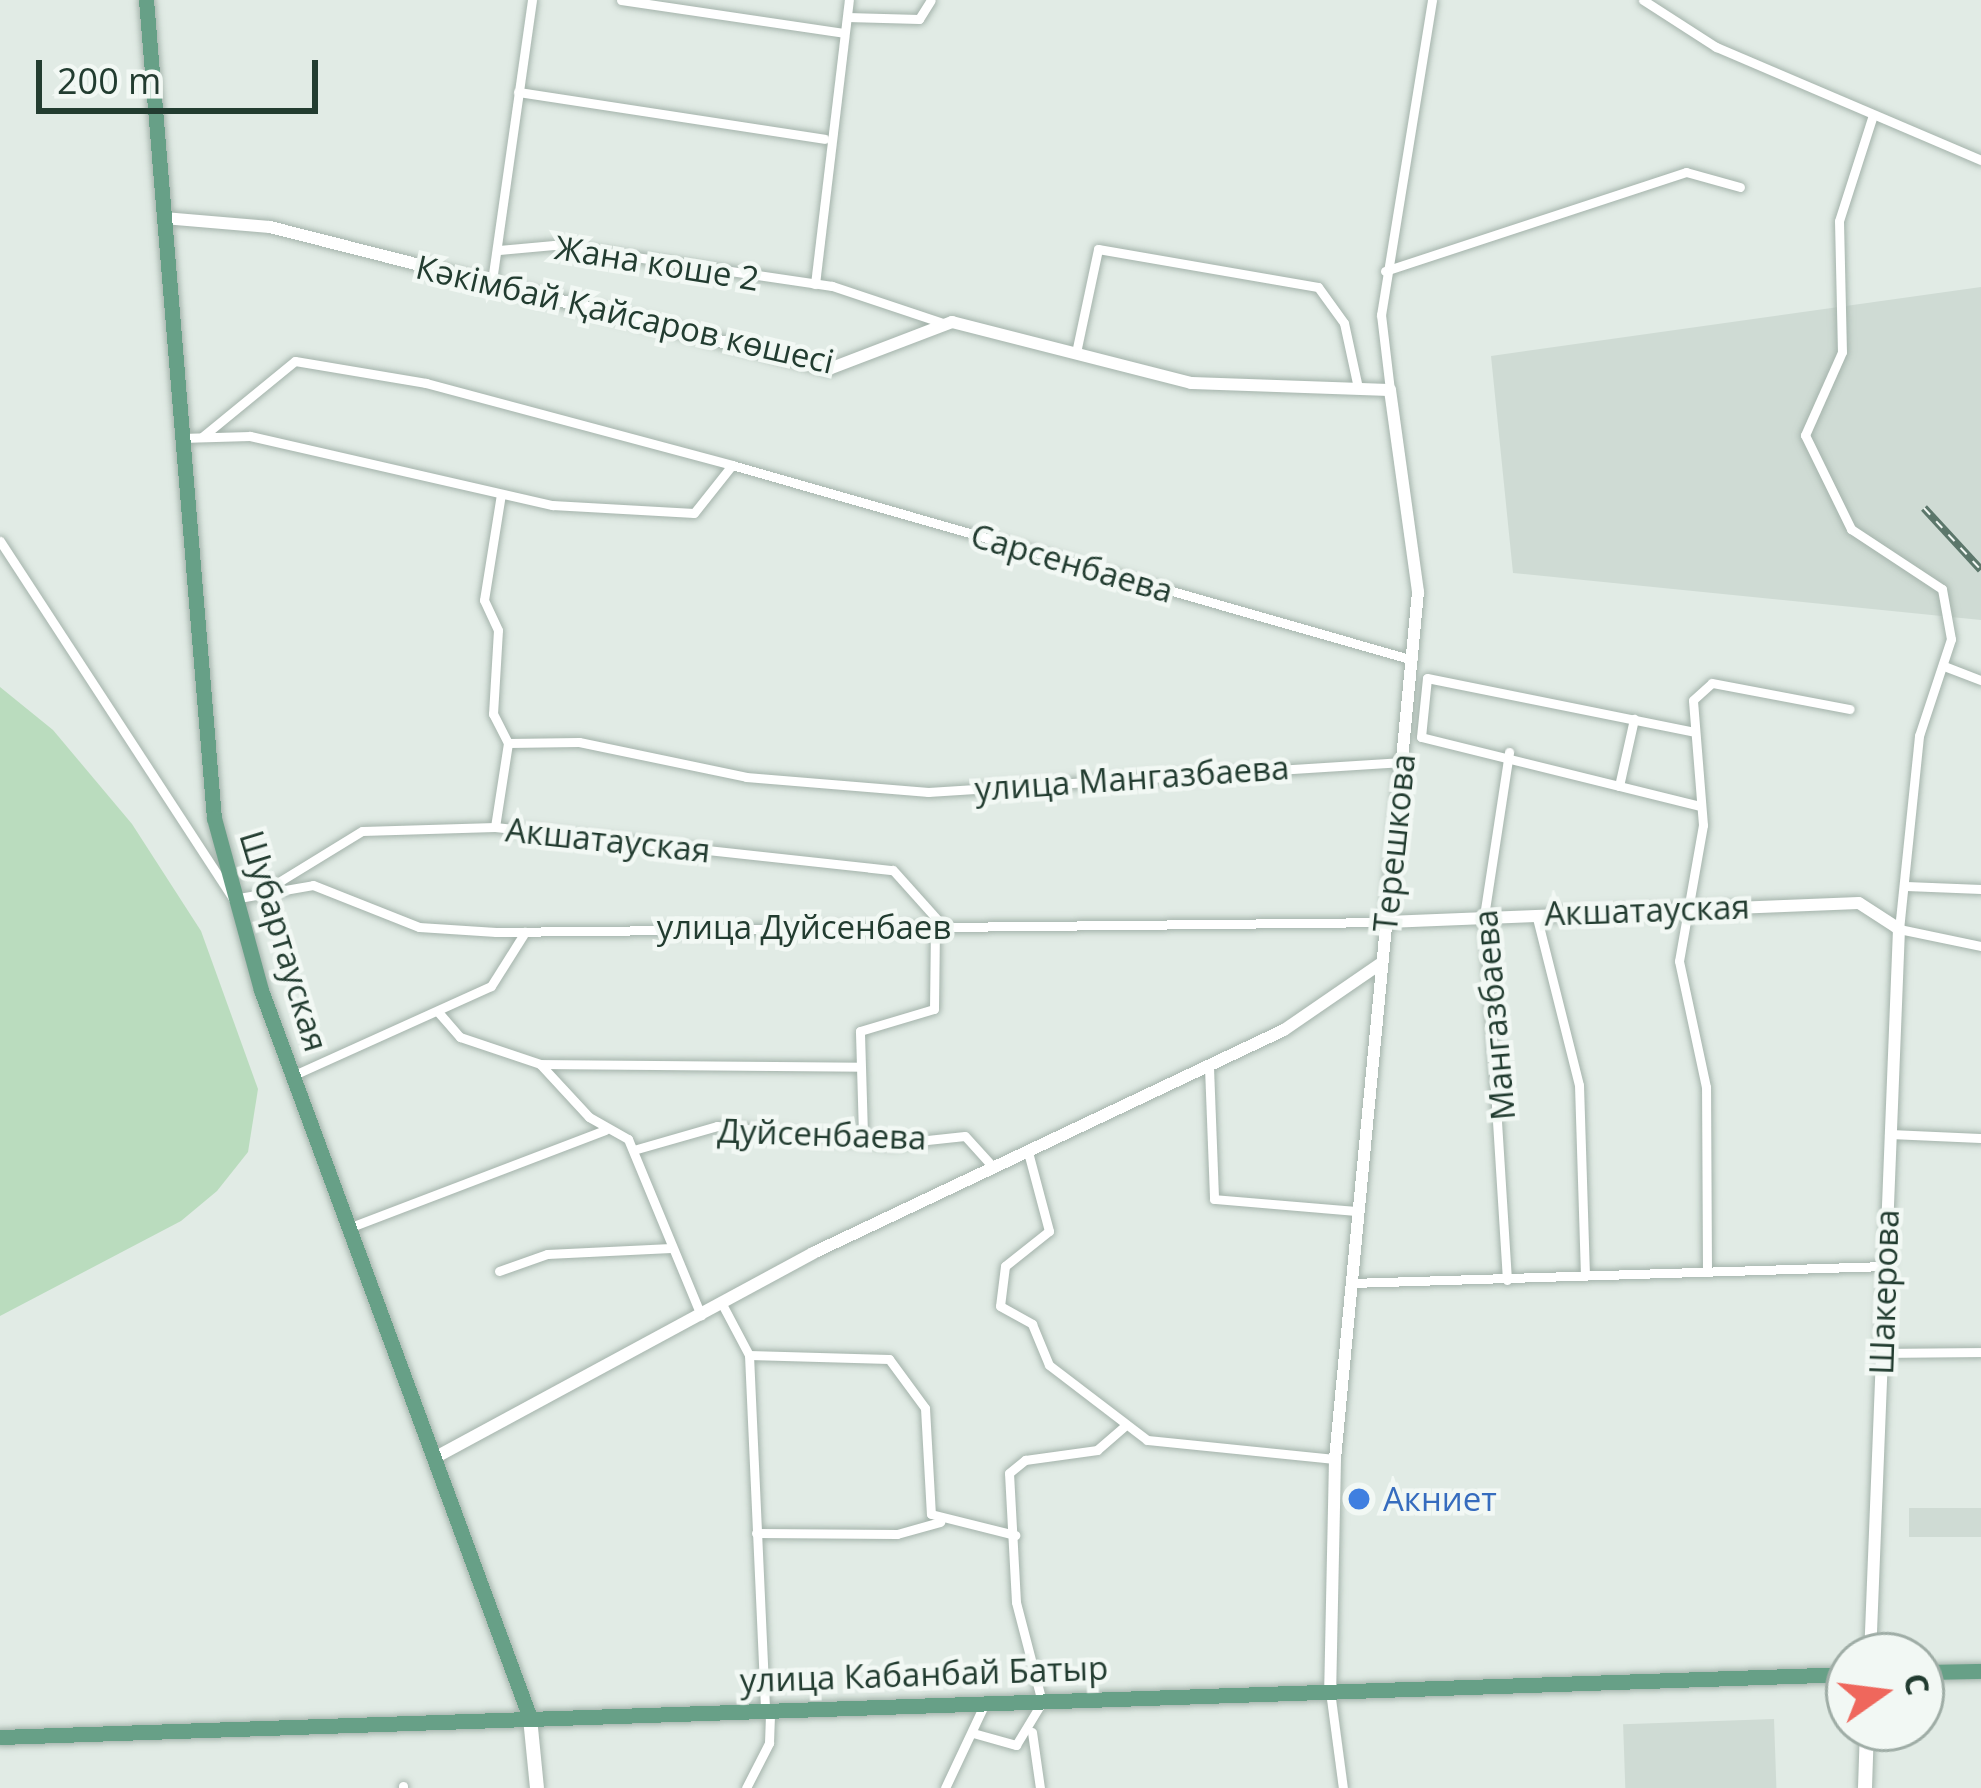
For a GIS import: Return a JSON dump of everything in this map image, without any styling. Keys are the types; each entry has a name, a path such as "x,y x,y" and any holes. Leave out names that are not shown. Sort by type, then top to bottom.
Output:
{"main road":[{"name":"Шубартауская","path":"146,0 214,818 233,898 294,1075 530,1718"},
{"path":"1945,1672 1981,1671"},
{"name":"улица Кабанбай Батыр","path":"0,1737 1825,1675"},
{"path":"530,1718 537,1788"},
{"path":"1865,1788 1867,1752"}],"street":[{"path":"492,281 532,0"},
{"path":"622,0 844,33"},
{"path":"814,284 824,139 849,0"},
{"path":"847,17 919,19 932,0"},
{"name":"Терешкова","path":"1330,1691 1335,1459 1413,660 1418,540 1390,390 1385,271 1432,0"},
{"path":"1643,0 1716,47 1872,118 1981,160"},
{"path":"518,92 824,139"},
{"path":"1872,118 1838,220 1842,352 1805,435 1808,460 1851,529 1942,589 1944,666 1919,736 1899,928 1981,946"},
{"path":"1385,271 1686,172 1740,187"},
{"name":"Кәкімбай Қайсаров көшесі","path":"164,218 270,227 829,369 940,322"},
{"name":"Жана коше 2","path":"499,250 554,245 814,284 940,322"},
{"path":"1077,348 1098,249 1318,286 1344,323 1358,388"},
{"path":"940,322 1077,348 1191,383 1390,390"},
{"name":"Сарсенбаева","path":"201,437 295,361 426,383 732,465 1413,660"},
{"path":"182,438 250,436 501,494 694,513 732,465"},
{"path":"495,827 508,743 493,714 498,630 484,600 501,494"},
{"path":"0,541 233,898"},
{"path":"1944,666 1981,680"},
{"path":"1421,737 1427,678 1691,731"},
{"path":"1707,1270 1706,1087 1679,961 1700,806 1691,731 1693,700 1712,683 1850,709"},
{"path":"1619,786 1634,719"},
{"path":"1405,736 1509,752 1700,806"},
{"name":"улица Мангазбаева","path":"508,743 579,742 746,777 928,792 1403,762"},
{"name":"Мангазбаева","path":"1507,1280 1484,916 1509,752"},
{"name":"Акшатауская","path":"263,891 322,845 362,832 495,827 893,869 939,926"},
{"path":"1906,886 1978,886"},
{"name":"улица Дуйсенбаев","path":"233,898 263,891 340,889 419,927 525,932 1387,922"},
{"name":"Акшатауская","path":"1387,922 1689,906 1859,903 1899,928"},
{"path":"1536,914 1579,1085 1585,1274"},
{"path":"862,1134 859,1067 868,1024 934,1010 939,926"},
{"name":"Шакерова","path":"1871,1632 1899,928"},
{"path":"294,1075 491,986 525,932"},
{"path":"436,1457 722,1304 1209,1067 1380,963"},
{"path":"439,1013 460,1037 540,1064 859,1067"},
{"path":"540,1064 605,1130 637,1149 671,1248 701,1316"},
{"path":"1209,1067 1214,1199 1357,1211"},
{"name":"Дуйсенбаева","path":"637,1149 717,1126 862,1134 890,1144 965,1136 994,1168"},
{"path":"351,1227 605,1130"},
{"path":"1889,1133 1981,1138"},
{"path":"1028,1152 1048,1231 1006,1266 1000,1306 1032,1324 1049,1365 1123,1427 1168,1444 1335,1459"},
{"path":"499,1271 547,1254 671,1248"},
{"path":"1352,1283 1886,1267"},
{"path":"722,1304 749,1354 769,1743 746,1788"},
{"path":"749,1354 832,1350 904,1372 925,1408 927,1502 940,1522"},
{"path":"1882,1353 1981,1352"},
{"path":"1039,1787 1032,1732 1042,1702 1016,1602 1015,1464 1081,1456 1123,1427"},
{"path":"756,1533 897,1534 940,1522 1015,1535"},
{"path":"1330,1691 1343,1788"},
{"path":"945,1788 984,1705"},
{"path":"973,1733 997,1747 1032,1732"}],"shaded area":[{"path":"1981,287 1981,620 1513,573 1491,356"},
{"path":"1909,1508 1981,1508 1981,1537 1909,1537"},
{"path":"1774,1719 1776,1788 1625,1788 1623,1724"}],"green space":[{"path":"0,687 53,730 132,824 201,931 258,1089 248,1152 217,1191 181,1221 0,1316"}],"railway":[{"path":"1924,508 1981,570"}],"place":[{"name":"Акниет","path":"1359,1499"}]}
